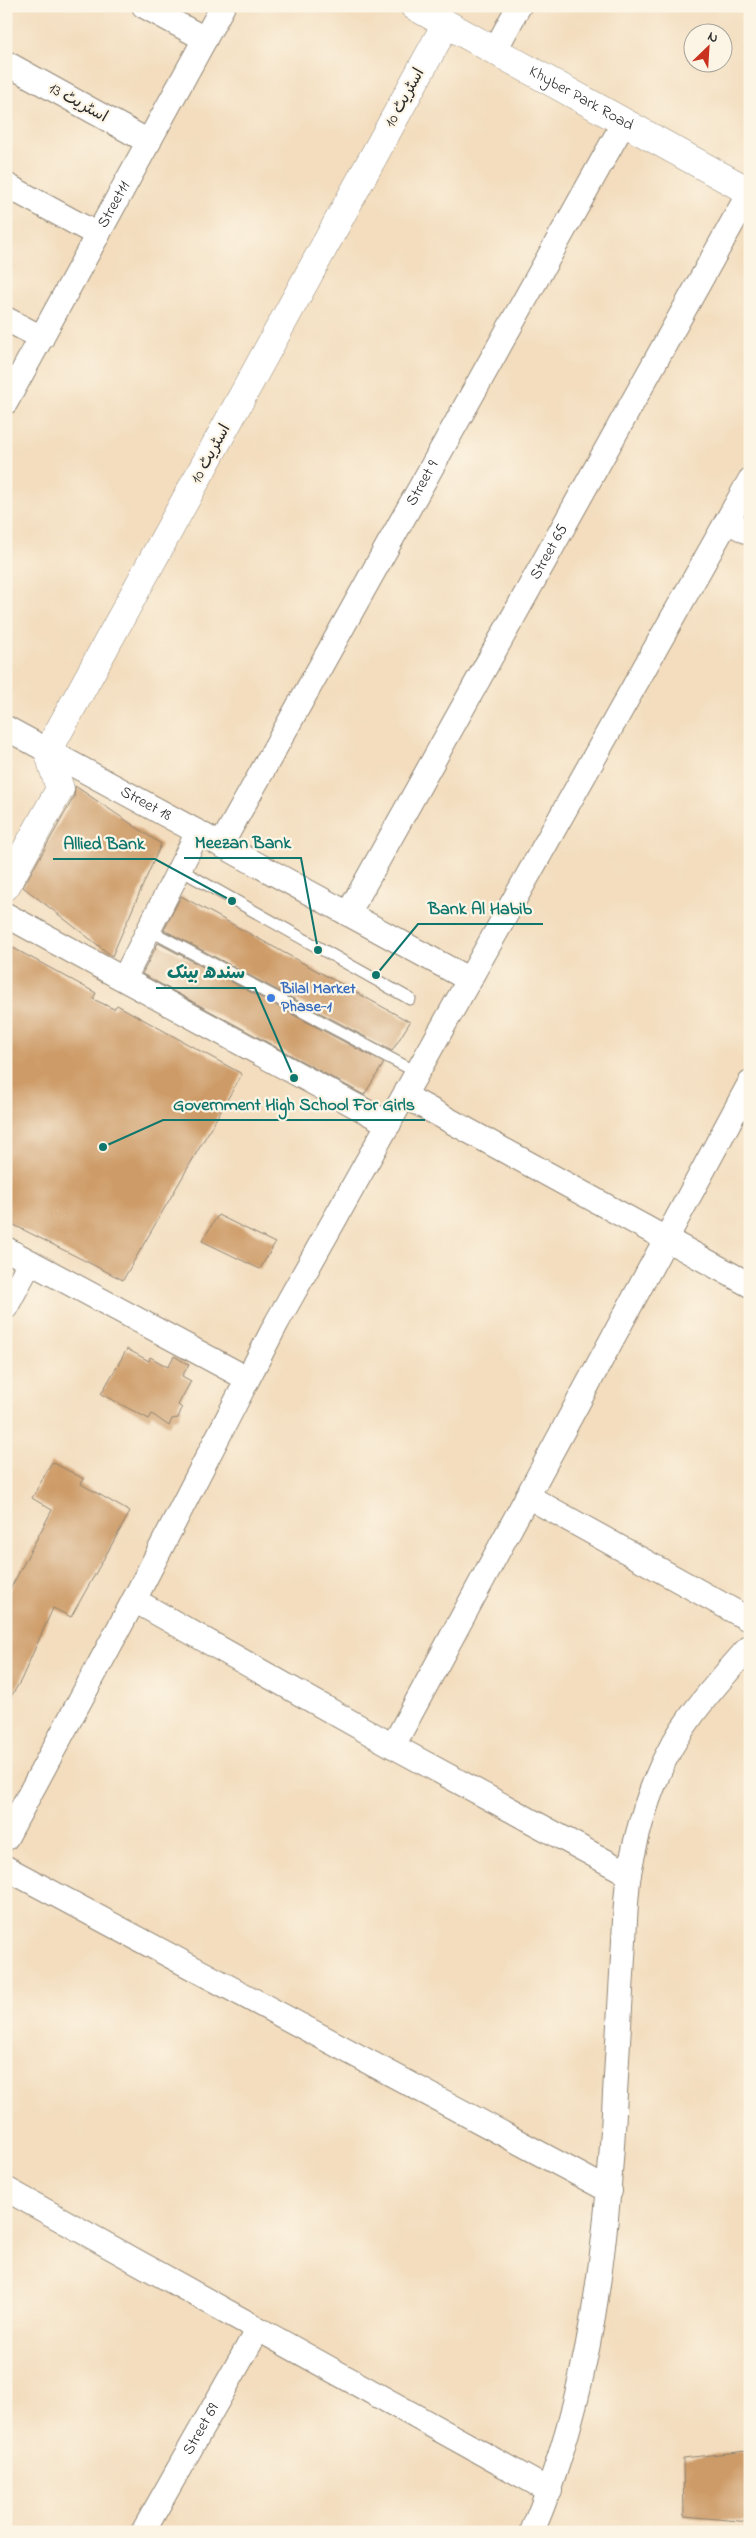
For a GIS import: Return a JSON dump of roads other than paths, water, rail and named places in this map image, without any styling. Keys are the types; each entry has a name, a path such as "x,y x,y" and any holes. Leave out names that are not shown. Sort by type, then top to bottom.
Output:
{"street":[{"path":"144,6 205,40"},
{"name":"Street11","path":"6,402 223,6"},
{"name":"Khyber Park Road","path":"414,6 750,191"},
{"path":"495,50 519,6"},
{"name":"اسٹریٹ 10","path":"48,751 446,24"},
{"name":"اسٹریٹ 13","path":"6,64 149,142"},
{"name":"Street 9","path":"221,845 624,122"},
{"path":"6,185 98,235"},
{"name":"Street 65","path":"348,914 750,191"},
{"path":"6,319 42,338"},
{"path":"6,1838 134,1600 246,1378 750,480"},
{"path":"727,521 750,533"},
{"name":"Street 18","path":"6,728 470,980"},
{"path":"6,886 60,789 48,751"},
{"path":"124,979 198,832"},
{"path":"6,915 389,1124"},
{"path":"392,1746 750,1083"},
{"path":"405,1096 750,1285"},
{"path":"6,1249 246,1378"},
{"path":"6,1307 30,1262"},
{"path":"527,1496 750,1620"},
{"path":"134,1600 392,1746 629,1874"},
{"path":"532,2532 550,2492 584,2366 610,2191 629,1874 646,1807 656,1777 676,1738 699,1704 750,1646"},
{"path":"6,1868 610,2191"},
{"path":"6,2189 550,2492"},
{"name":"Street 69","path":"143,2532 258,2329"}],"lane":[{"path":"179,869 410,999"},
{"path":"149,930 418,1073"}],"place":[{"name":"Allied Bank","path":"232,901"},
{"name":"Meezan Bank","path":"318,950"},
{"name":"Bank Al Habib","path":"376,975"},
{"name":"Bilal Market Phase-1","path":"271,998"},
{"name":"سندھ بینک","path":"294,1078"},
{"name":"Government High School For Girls","path":"103,1147"}]}
